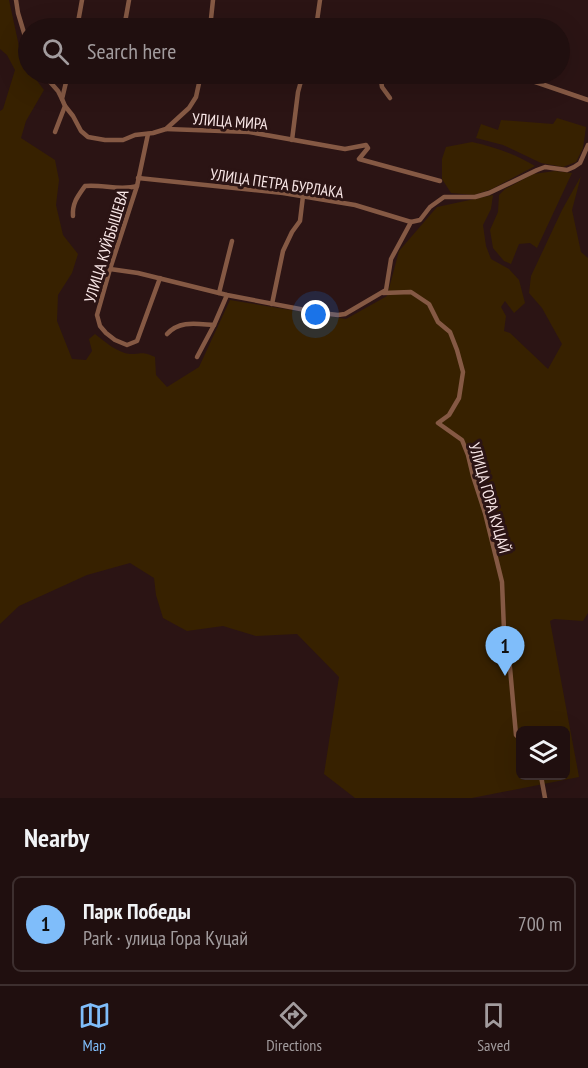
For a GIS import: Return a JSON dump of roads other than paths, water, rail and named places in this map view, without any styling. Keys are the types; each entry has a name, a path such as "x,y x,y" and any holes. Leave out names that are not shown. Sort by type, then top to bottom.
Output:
{"street":[{"path":"16,0 20,18"},
{"path":"79,18 82,0"},
{"path":"126,18 129,0"},
{"path":"211,18 213,0"},
{"path":"317,18 320,0"},
{"path":"51,84 81,131 88,137 105,140 123,140 135,135 166,129 189,108 196,97 199,84"},
{"path":"62,99 66,84"},
{"path":"292,140 300,84"},
{"path":"382,84 390,98"},
{"path":"541,84 588,100"},
{"path":"55,132 64,106"},
{"name":"УЛИЦА МИРА","path":"166,129 249,132 345,149 366,145 368,148 359,159 440,182"},
{"name":"УЛИЦА КУЙБЫШЕВА","path":"148,134 137,186 110,269 98,315 100,326 115,340 127,345 138,340 160,278"},
{"path":"110,269 138,273 272,304 338,315 345,314 386,290 391,259 411,222 420,220 430,207 444,197 489,193 545,167 567,170 580,163 588,145"},
{"name":"УЛИЦА ПЕТРА БУРЛАКА","path":"138,178 303,196 355,206 411,222"},
{"path":"73,216 72,207 85,186 121,189 137,186"},
{"path":"272,304 283,251 300,221 303,196"},
{"path":"219,293 232,241"},
{"name":"УЛИЦА ГОРА КУЦАЙ","path":"383,293 411,292 429,304 438,322 450,332 457,350 463,372 459,398 449,415 438,423 462,440 485,513 502,582 504,630 516,735"},
{"path":"197,357 214,326 227,295"},
{"path":"167,334 182,324 214,326"},
{"path":"542,780 545,798"}],"place":[{"name":"Парк Победы","path":"505,676"}]}
